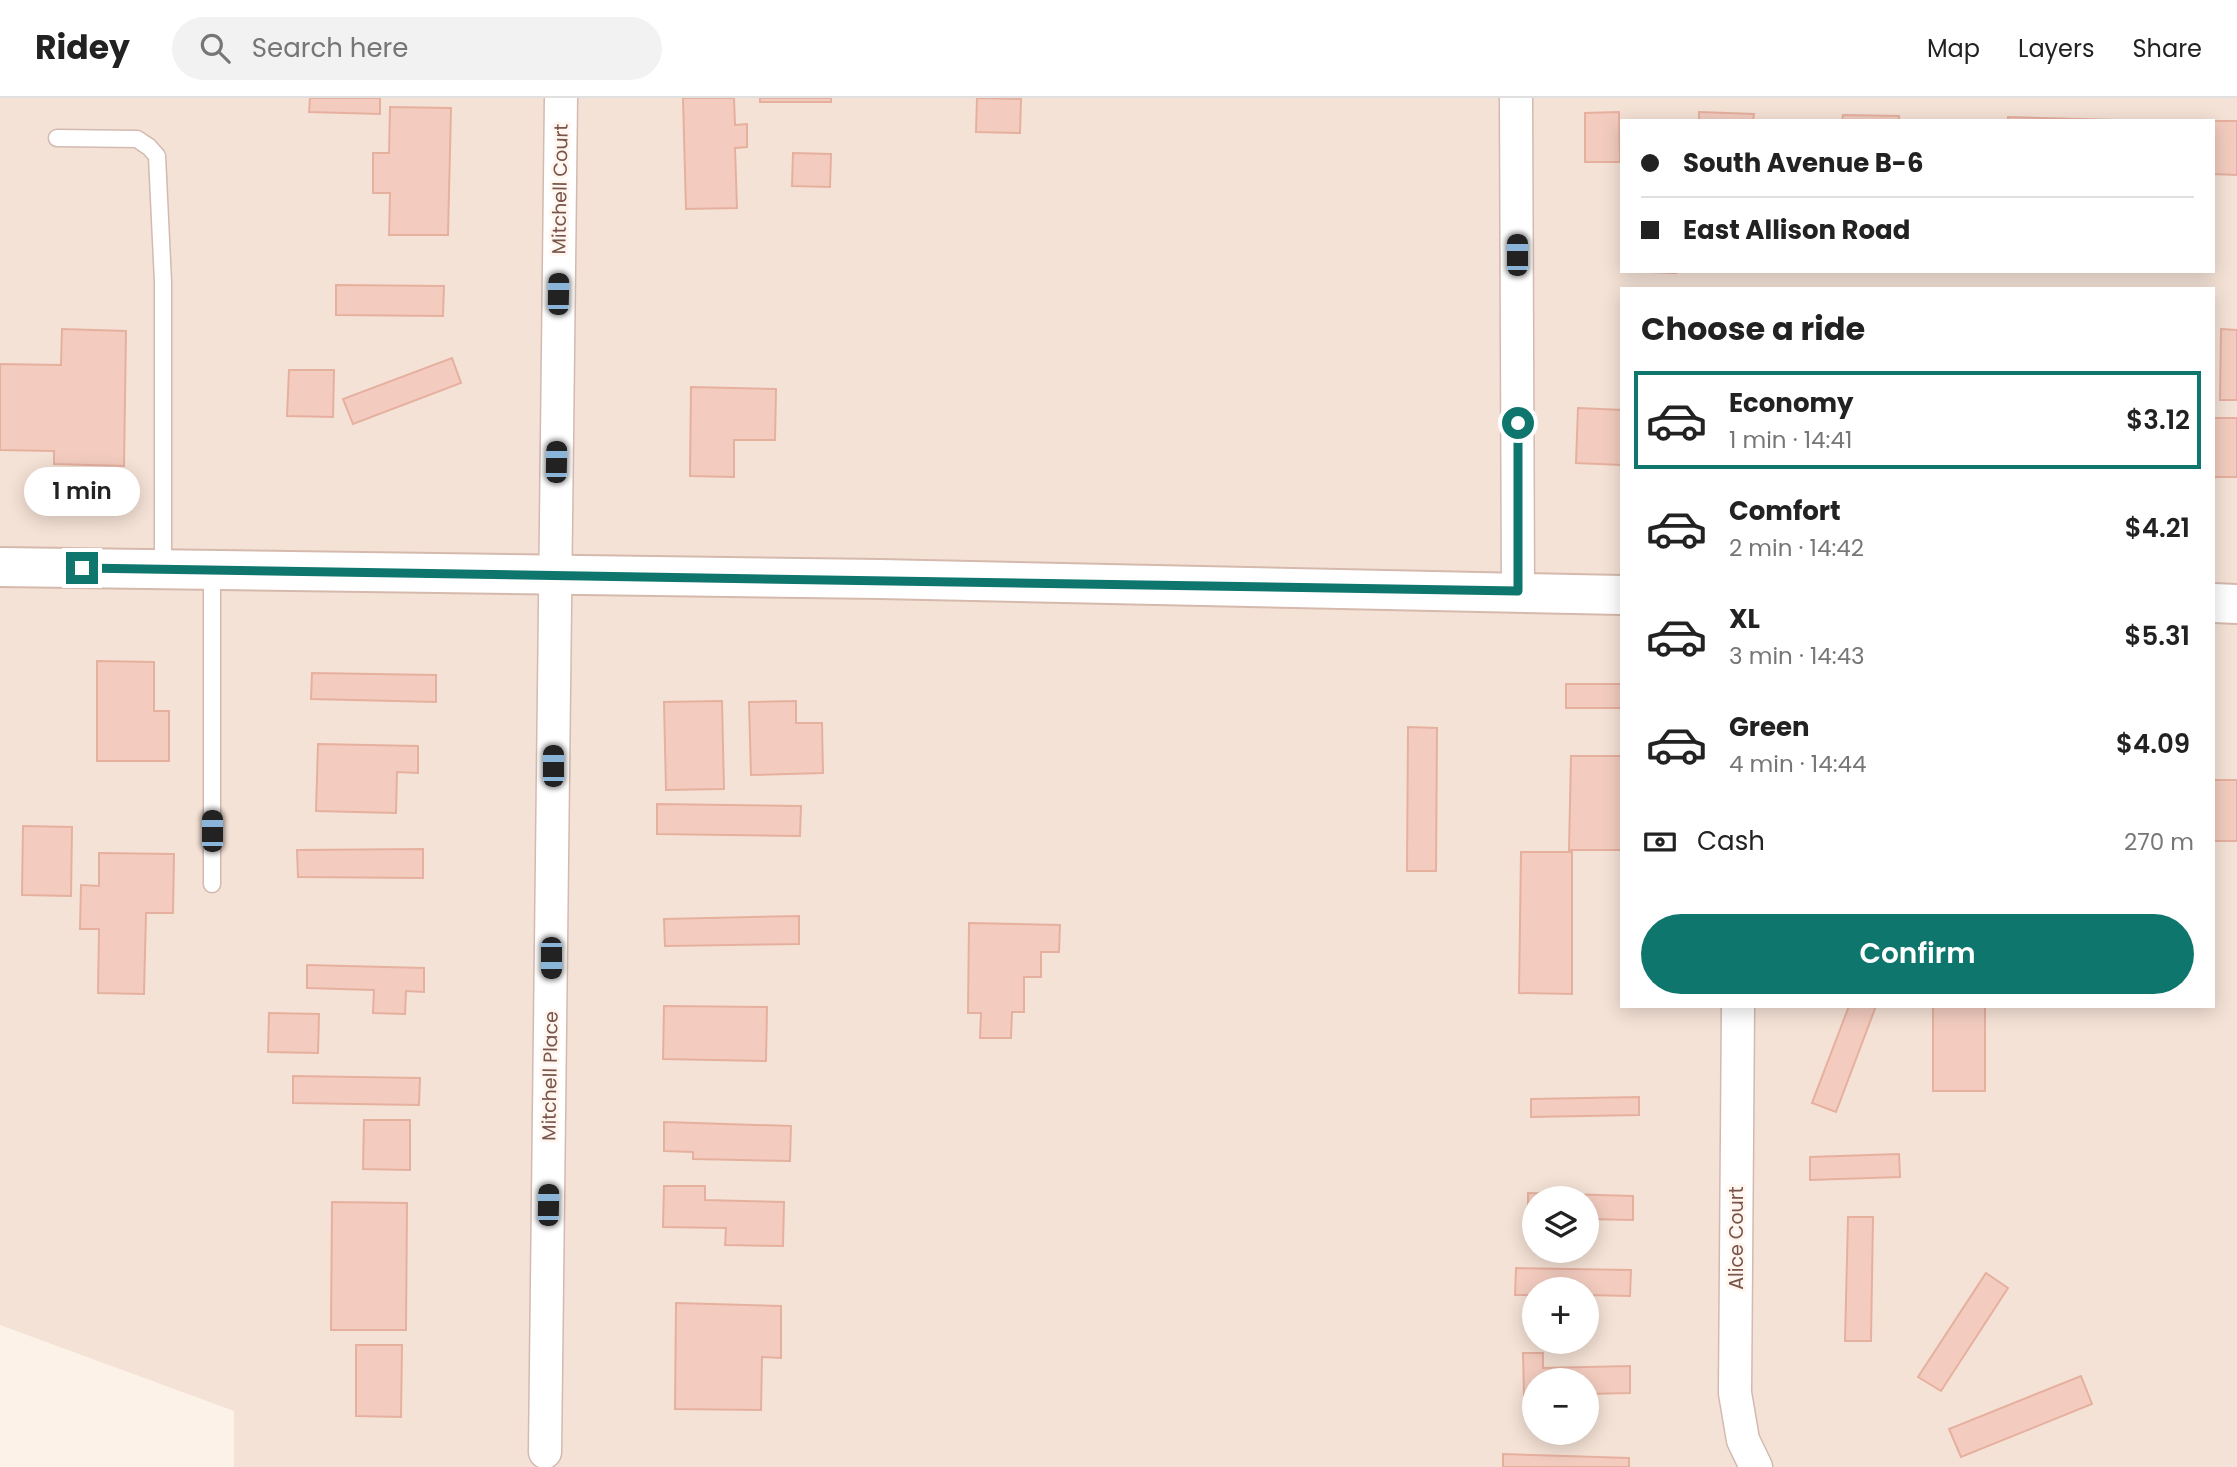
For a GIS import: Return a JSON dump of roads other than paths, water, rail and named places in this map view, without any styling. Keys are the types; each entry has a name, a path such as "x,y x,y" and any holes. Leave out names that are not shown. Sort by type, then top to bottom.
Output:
{"street":[{"name":"Mitchell Court","path":"555,574 561,98"},
{"path":"1516,98 1518,591"},
{"path":"0,567 555,574 1620,595"},
{"name":"Mitchell Place","path":"545,1452 555,574"},
{"path":"2215,603 2237,604"},
{"name":"Alice Court","path":"1738,1008 1735,1393 1743,1440 1756,1467"}],"lane":[{"path":"57,138 137,139 157,156 163,282 163,569"},
{"path":"212,570 212,884"}]}
